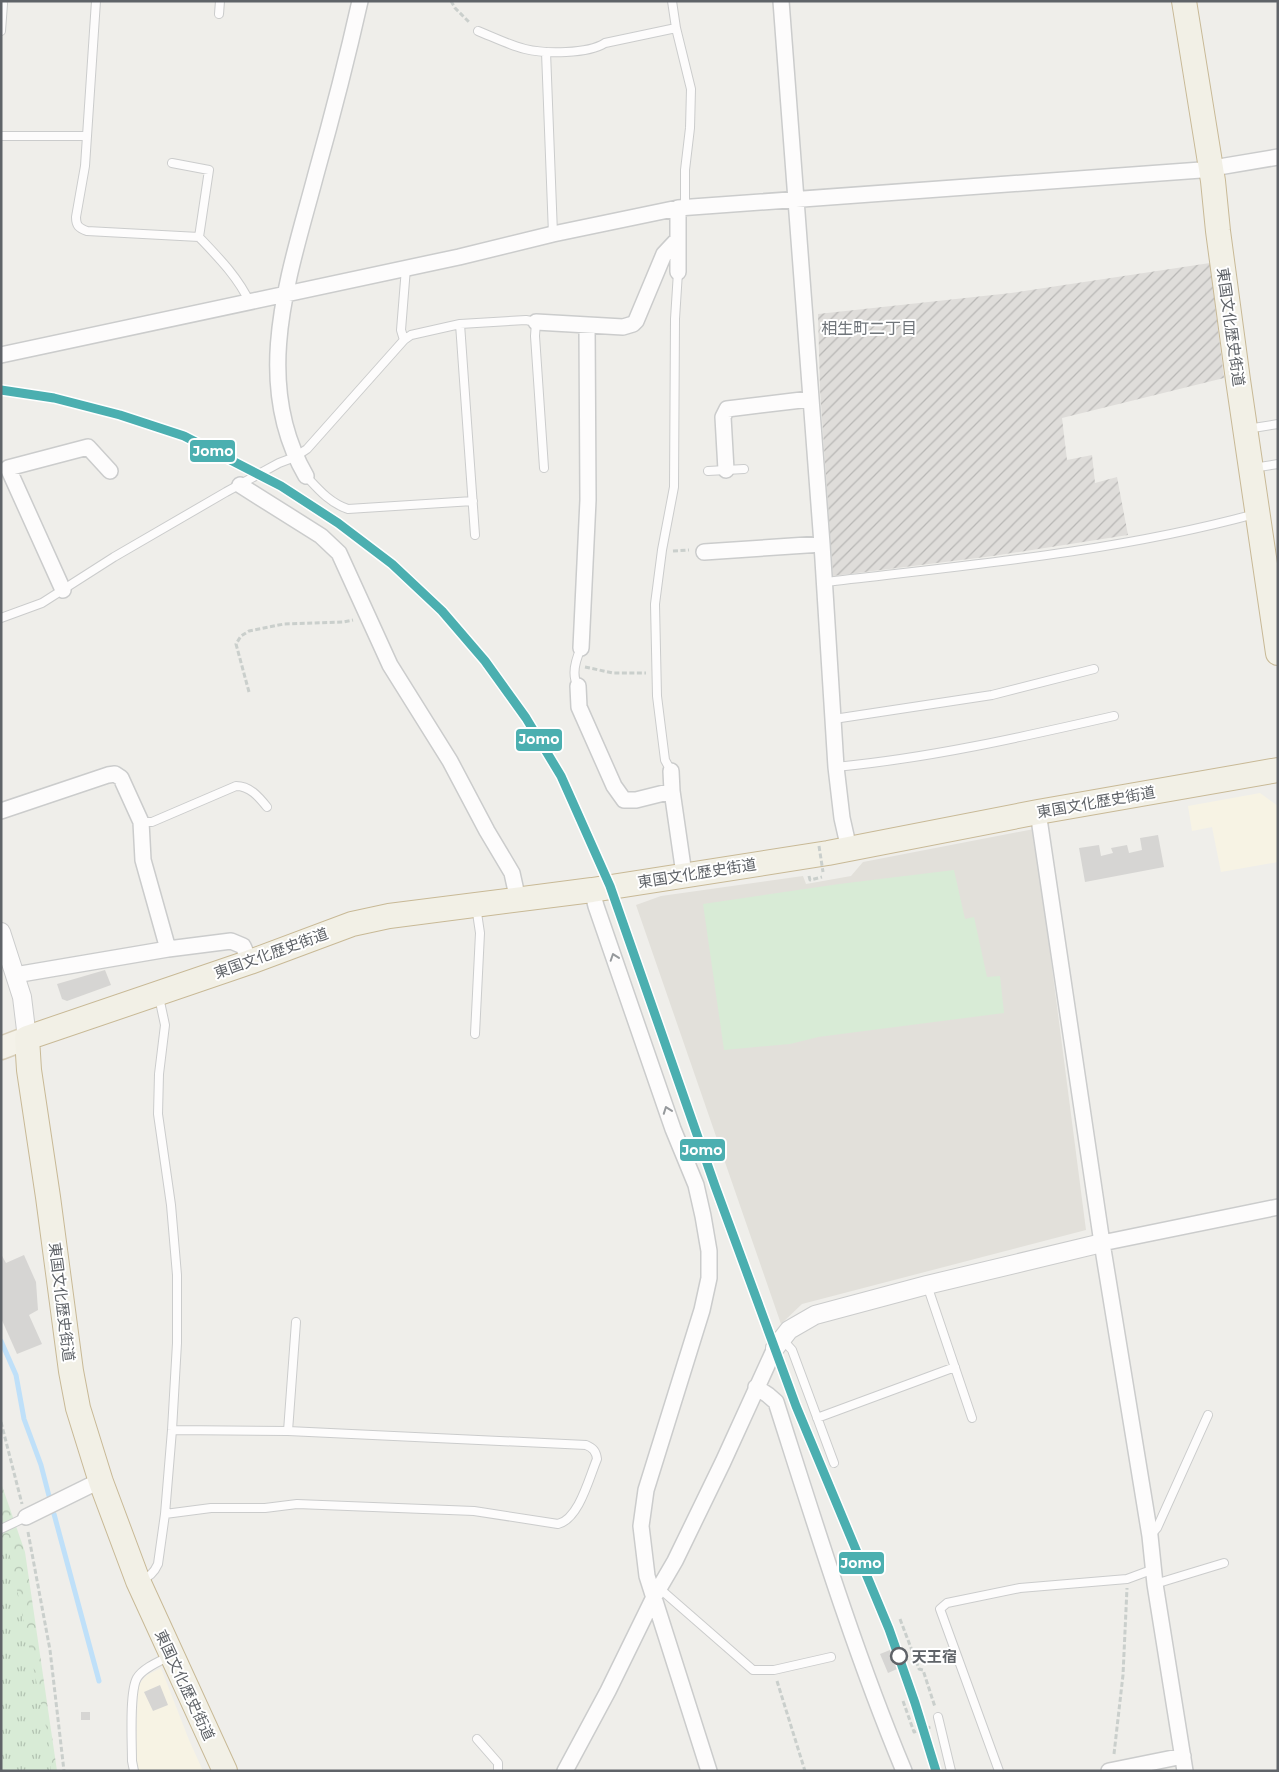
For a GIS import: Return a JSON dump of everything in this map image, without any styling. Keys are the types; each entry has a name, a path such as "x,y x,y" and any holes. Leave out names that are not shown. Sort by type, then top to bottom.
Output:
{"highway":[{"name":"東国文化歴史街道","path":"1184,1 1211,168 1245,429 1277,641"},
{"name":"東国文化歴史街道","path":"225,1771 138,1582 101,1482 78,1408 70,1372 48,1197 29,1070 27,1038 250,962 352,924 398,915 592,890 849,849 1038,812 1278,770"}],"main road":[{"path":"1,1048 27,1038"}],"street":[{"path":"306,476 295,457 280,410 278,346 290,276 342,78 360,1"},
{"path":"781,1 822,544 836,767 842,818 849,849"},
{"path":"1,355 250,303 553,234 681,208 1191,171 1278,157"},
{"path":"678,272 678,239 681,208"},
{"path":"536,322 624,327 634,324 664,254 678,239"},
{"path":"581,648 588,500 587,325"},
{"path":"726,470 723,417 727,409 810,399"},
{"path":"63,590 5,467 88,447 110,471"},
{"path":"240,485 306,526 330,544 339,554 390,665 450,761 486,831 512,873 518,900"},
{"path":"704,552 822,544"},
{"path":"578,686 579,707 614,786 624,800 636,800 672,791"},
{"path":"671,771 672,791 684,874"},
{"path":"1,811 108,775 115,774 121,778 141,822 143,860 168,949"},
{"path":"1038,812 1102,1243 1150,1536 1155,1584 1184,1763 1112,1770"},
{"path":"592,890 650,1065 696,1185 710,1263 709,1278 702,1310 646,1490 641,1526 647,1576 656,1592 709,1771"},
{"path":"1,932 24,1008 27,1038"},
{"path":"15,975 168,949 231,941 243,946 250,962"},
{"path":"565,1771 608,1691 656,1592 675,1561 778,1343 796,1324 815,1315 927,1285 1102,1243 1278,1208"},
{"path":"756,1387 768,1394 776,1402 847,1623 876,1705 904,1771"},
{"path":"26,1517 101,1482"}],"lane":[{"path":"96,1 85,166 76,217 79,228 87,231 198,237 226,265 245,292 250,303"},
{"path":"219,14 220,1"},
{"path":"672,1 676,28 691,89 690,128 681,208"},
{"path":"1,31 3,4"},
{"path":"478,31 525,49 546,52 579,51 598,48 605,43 676,28"},
{"path":"546,52 553,234"},
{"path":"1,136 87,136"},
{"path":"172,163 209,170 198,237"},
{"path":"404,340 401,330 406,268"},
{"path":"671,771 665,760 657,696 655,604 662,550 674,487 678,272"},
{"path":"1,618 42,603 114,557 226,492 307,449 404,340 411,335 460,324 526,320 536,322 534,336 544,468"},
{"path":"460,324 475,535"},
{"path":"1245,429 1278,424"},
{"path":"1251,468 1278,464"},
{"path":"708,471 744,469"},
{"path":"306,476 326,497 339,506 348,509 473,501"},
{"path":"824,582 1051,555 1136,542 1257,514"},
{"path":"578,686 575,681 576,664 581,648"},
{"path":"834,719 992,694 1094,668"},
{"path":"836,767 871,764 1013,738 1114,716"},
{"path":"141,822 152,822 236,786 244,786 260,798 267,808"},
{"path":"475,1034 480,933 476,904"},
{"path":"138,1582 155,1571 158,1564 165,1514 177,1343 177,1275 171,1205 158,1114 159,1074 165,1025 158,993"},
{"path":"927,1285 972,1418"},
{"path":"288,1431 296,1322"},
{"path":"778,1343 792,1350 834,1463"},
{"path":"817,1418 955,1367"},
{"path":"1150,1536 1157,1528 1208,1416"},
{"path":"165,1514 211,1508 265,1508 297,1504 474,1511 558,1524 564,1522 576,1511 597,1459 592,1447 586,1445 288,1431 172,1430"},
{"path":"1,1529 26,1517"},
{"path":"1155,1584 1224,1563"},
{"path":"999,1771 940,1609 947,1603 1020,1588 1127,1579 1154,1569"},
{"path":"656,1592 753,1670 774,1670 831,1658"},
{"path":"134,1771 132,1761 134,1692 137,1679 149,1668 172,1656"},
{"path":"938,1717 951,1771"},
{"path":"477,1739 498,1763 498,1771"}],"path":[{"path":"452,1 455,8 478,31"},
{"path":"249,692 236,644 240,636 249,631 284,624 343,622 368,615"},
{"path":"578,686 584,683 585,667 613,673 656,672"},
{"path":"819,846 823,872"},
{"path":"1,1422 26,1517 50,1650 64,1771"},
{"path":"1112,1770 1123,1675 1127,1579"},
{"path":"900,1619 919,1668 923,1670 938,1717"},
{"path":"774,1670 805,1771"},
{"path":"903,1701 914,1732 931,1727 938,1746 945,1746"}],"shaded area":[{"path":"1210,263 1224,378 1062,418 1067,460 1092,455 1095,483 1117,477 1128,535 993,556 833,576 820,390 818,314 1011,293"},
{"path":"1260,793 1278,806 1278,862 1221,872 1212,827 1192,831 1188,806"},
{"path":"1034,829 1086,1230 802,1304 781,1324 636,905 661,896 803,876 806,884 851,876 863,862"},
{"path":"161,1668 203,1771 138,1771 136,1763 138,1685 147,1675"}],"green space":[{"path":"954,870 965,919 974,917 987,977 1000,976 1004,1013 818,1037 790,1044 724,1050 703,904 839,884"},
{"path":"1,1483 25,1552 57,1771 1,1771"},
{"path":"1,1536 7,1542 48,1737 51,1771 1,1771"}],"building":[{"path":"1158,835 1164,867 1085,882 1079,848 1099,845 1101,856 1113,853 1111,848 1127,845 1129,853 1142,850 1140,838"},
{"path":"105,970 111,985 67,1001 62,999 57,984"},
{"path":"1,1254 6,1263 24,1255 36,1282 38,1310 29,1315 42,1344 17,1354 1,1318"},
{"path":"890,1650 897,1669 888,1673 880,1654"},
{"path":"160,1685 168,1705 153,1711 144,1692"},
{"path":"81,1712 90,1712 90,1720 81,1720"}],"waterway":[{"path":"1,1341 16,1375 24,1419 41,1465 49,1496"},
{"path":"54,1514 99,1681"}],"transit line":[{"name":"Jomo","path":"1,390 54,398 120,415 184,436 281,486 338,523 392,564 442,611 485,661 526,718 561,776 610,886 715,1186 796,1406 889,1629 936,1771"}],"place":[{"name":"天王宿","path":"899,1656"}],"district":[{"name":"相生町二丁目","path":"869,328"}]}
